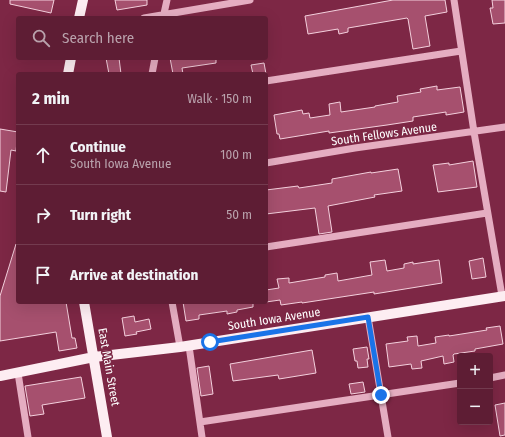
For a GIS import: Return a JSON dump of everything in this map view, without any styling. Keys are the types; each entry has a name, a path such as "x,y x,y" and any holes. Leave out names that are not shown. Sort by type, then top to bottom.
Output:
{"main road":[{"path":"79,16 83,0"},
{"path":"68,72 71,60"},
{"name":"South Iowa Avenue","path":"0,376 94,357 185,346 503,296"},
{"name":"East Main Street","path":"84,304 107,437"}],"street":[{"path":"167,0 163,16 250,0"},
{"path":"454,0 487,213 503,296"},
{"path":"268,81 461,51"},
{"path":"152,72 155,60"},
{"name":"South Fellows Avenue","path":"268,163 355,148 505,127"},
{"path":"268,247 487,213"},
{"path":"173,304 185,346 202,437"},
{"path":"368,317 388,437"},
{"path":"18,373 28,437"},
{"path":"493,377 505,375"},
{"path":"200,422 457,382"}],"building":[{"path":"10,0 54,0 51,13 10,4"},
{"path":"115,0 147,0 147,5 117,10"},
{"path":"393,0 445,0 447,12 425,16 430,46 413,49 407,18 348,28 348,32 339,34 338,29 308,34 305,16"},
{"path":"492,0 505,0 505,23 493,24 490,8 493,8"},
{"path":"106,60 119,60 121,72 109,72"},
{"path":"170,60 216,60 216,63 182,68 183,72 173,72"},
{"path":"264,63 266,72 253,72 251,65"},
{"path":"437,86 437,90 460,87 464,112 446,115 446,112 413,117 413,121 329,133 329,131 280,139 279,134 277,134 274,115 302,110 303,114 309,113 310,118 330,115 329,104 340,102 341,112 375,107 398,102 397,96 421,92 420,89"},
{"path":"0,129 16,132 16,151 11,150 6,192 0,191"},
{"path":"473,161 477,187 438,192 433,165 449,163 449,165"},
{"path":"398,169 402,191 374,195 375,197 328,206 332,232 319,234 315,208 268,214 268,190 298,186 299,188 332,183 332,179"},
{"path":"16,244 16,304 66,304 72,338 75,338 77,348 59,351 56,332 0,341 0,296"},
{"path":"483,258 486,277 472,279 469,261"},
{"path":"385,260 387,271 404,268 404,264 413,262 413,264 439,260 442,283 374,294 374,292 302,303 281,305 280,300 268,302 268,290 279,288 277,279 289,278 289,283 325,277 325,275 337,273 338,281 372,275 370,262"},
{"path":"183,304 253,304 253,307 237,310 237,312 227,314 227,311 199,315 199,319 186,321"},
{"path":"134,316 135,322 149,319 151,329 125,336 122,318"},
{"path":"500,326 503,344 475,349 475,351 454,354 454,362 444,364 443,356 421,361 422,368 412,369 411,364 389,367 386,344 408,341 407,337 417,336 418,346 436,343 435,337 487,330 486,328"},
{"path":"367,347 369,359 367,359 368,367 358,368 353,349"},
{"path":"312,350 316,373 279,379 278,375 233,381 230,364"},
{"path":"209,366 213,394 201,396 197,368"},
{"path":"81,377 85,398 42,405 44,414 30,416 25,386"},
{"path":"363,382 365,392 351,394 349,384"},
{"path":"505,403 505,435 500,436 495,405"}],"route":[{"path":"210,342 368,317 381,395"}]}
